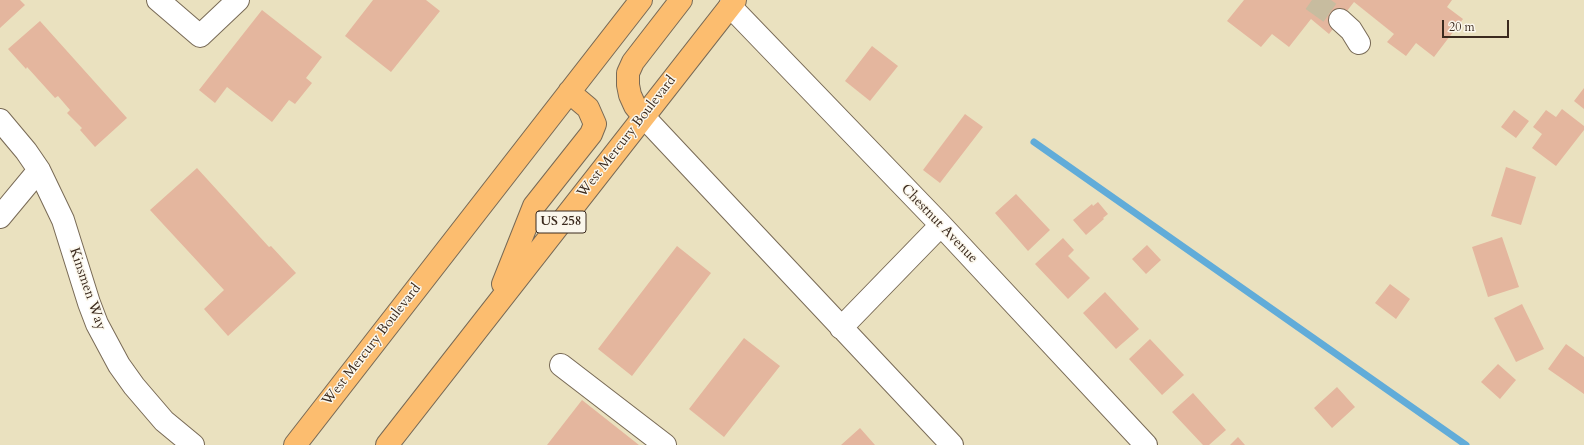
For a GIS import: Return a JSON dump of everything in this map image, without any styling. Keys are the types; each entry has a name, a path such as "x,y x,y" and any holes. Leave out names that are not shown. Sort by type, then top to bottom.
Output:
{"highway":[{"name":"West Mercury Boulevard","path":"294,445 641,0"},
{"path":"643,116 635,106 630,95 628,73 633,62 681,0"},
{"name":"West Mercury Boulevard","path":"387,445 732,3"},
{"path":"494,308 534,206 591,134 595,124 588,108 569,92"}],"street":[{"path":"158,0 200,36 238,0"},
{"name":"Chestnut Avenue","path":"732,3 1146,445"},
{"path":"1340,20 1351,30 1359,43"},
{"path":"643,116 952,445"},
{"name":"Kinsmen Way","path":"0,120 26,151 39,170 63,220 89,303 107,344 119,365 164,421 193,445"},
{"path":"0,217 39,170"},
{"path":"841,328 940,225"},
{"path":"561,365 665,445"}],"building":[{"path":"0,0 20,0 25,5 0,28"},
{"path":"373,0 426,0 440,11 391,72 345,36"},
{"path":"1244,0 1452,0 1447,7 1463,19 1434,57 1416,43 1406,56 1387,42 1394,34 1354,2 1329,34 1311,19 1289,47 1272,34 1261,47 1227,21"},
{"path":"262,10 322,57 306,78 312,83 295,104 289,100 272,122 227,87 215,103 199,90"},
{"path":"40,21 127,118 95,147 80,130 82,128 67,113 70,110 58,96 55,98 27,67 26,69 8,49"},
{"path":"872,46 898,66 870,101 845,81"},
{"path":"1584,88 1584,109 1574,101"},
{"path":"1562,109 1584,126 1584,130 1556,166 1532,148 1542,134 1533,127 1546,110 1556,117"},
{"path":"1514,110 1529,121 1516,138 1501,127"},
{"path":"965,114 983,127 940,183 923,170"},
{"path":"1506,167 1536,177 1521,225 1491,216"},
{"path":"197,168 269,247 271,246 296,273 228,336 204,309 224,290 150,210"},
{"path":"1016,194 1050,230 1028,251 995,213"},
{"path":"1098,202 1108,214 1086,235 1073,220 1092,204 1093,206"},
{"path":"1502,237 1519,287 1488,297 1472,247"},
{"path":"1063,238 1074,250 1068,256 1090,278 1068,299 1035,264"},
{"path":"1147,245 1161,260 1146,274 1132,259"},
{"path":"677,246 711,273 632,376 598,349"},
{"path":"1390,284 1410,299 1396,319 1375,303"},
{"path":"1105,292 1139,329 1116,349 1083,313"},
{"path":"1522,304 1544,349 1516,362 1494,318"},
{"path":"744,338 780,366 724,437 689,409"},
{"path":"1150,339 1184,375 1162,395 1129,359"},
{"path":"1566,344 1584,357 1584,394 1548,369"},
{"path":"1498,364 1516,380 1500,399 1481,382"},
{"path":"1337,387 1355,407 1332,428 1314,408"},
{"path":"1193,393 1226,430 1209,445 1203,445 1172,412"},
{"path":"582,400 639,445 547,445"},
{"path":"860,428 875,445 841,445"},
{"path":"1238,437 1245,445 1230,445"}],"waterway":[{"path":"1034,142 1466,445"}],"tunnel":[{"path":"1312,0 1340,20"}]}
